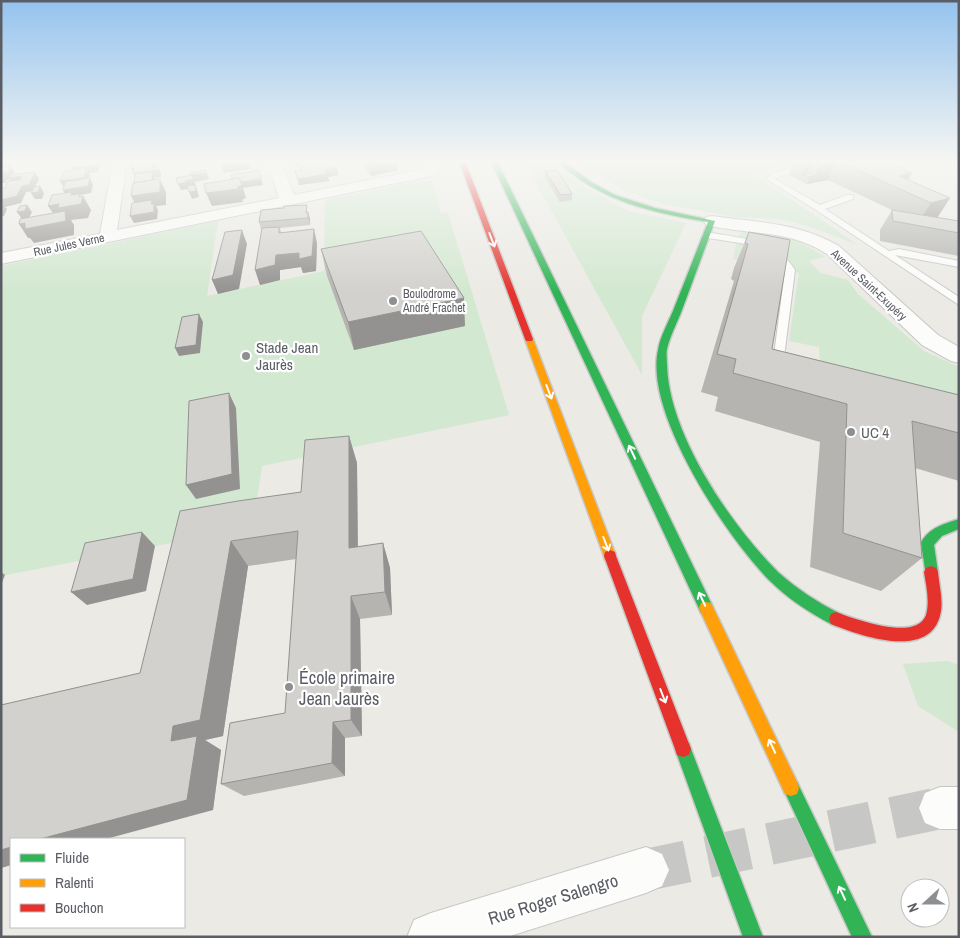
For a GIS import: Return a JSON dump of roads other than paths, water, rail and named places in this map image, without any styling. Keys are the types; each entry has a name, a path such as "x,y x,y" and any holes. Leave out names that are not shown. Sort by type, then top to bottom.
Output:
{"main road":[{"path":"478,205 754,937"},
{"path":"515,205 862,937"},
{"name":"Avenue Saint-Exupéry","path":"639,205 709,228"},
{"path":"709,228 661,350 663,384 669,407 691,458 728,521 746,546 768,571 798,596 828,615 889,634 909,636 922,630 930,621 934,610 927,543 938,532 959,524"}],"street":[{"path":"108,236 113,205"},
{"name":"Rue Jules Verne","path":"1,258 269,205"},
{"name":"Avenue Saint-Exupéry","path":"709,228 788,231 817,240 833,250 930,340 959,356"},
{"name":"Rue Roger Salengro","path":"431,937 646,870"}],"lane":[{"path":"814,205 959,302"},
{"path":"819,208 829,205"},
{"path":"709,228 777,253 790,270 780,355"},
{"path":"886,254 900,252 959,264"}],"tunnel":[{"path":"646,870 940,808"}],"place":[{"name":"Boulodrome André Frachet","path":"393,301"},
{"name":"Stade Jean Jaurès","path":"246,356"},
{"name":"UC 4","path":"851,432"},
{"name":"École primaire Jean Jaurès","path":"289,687"}]}
